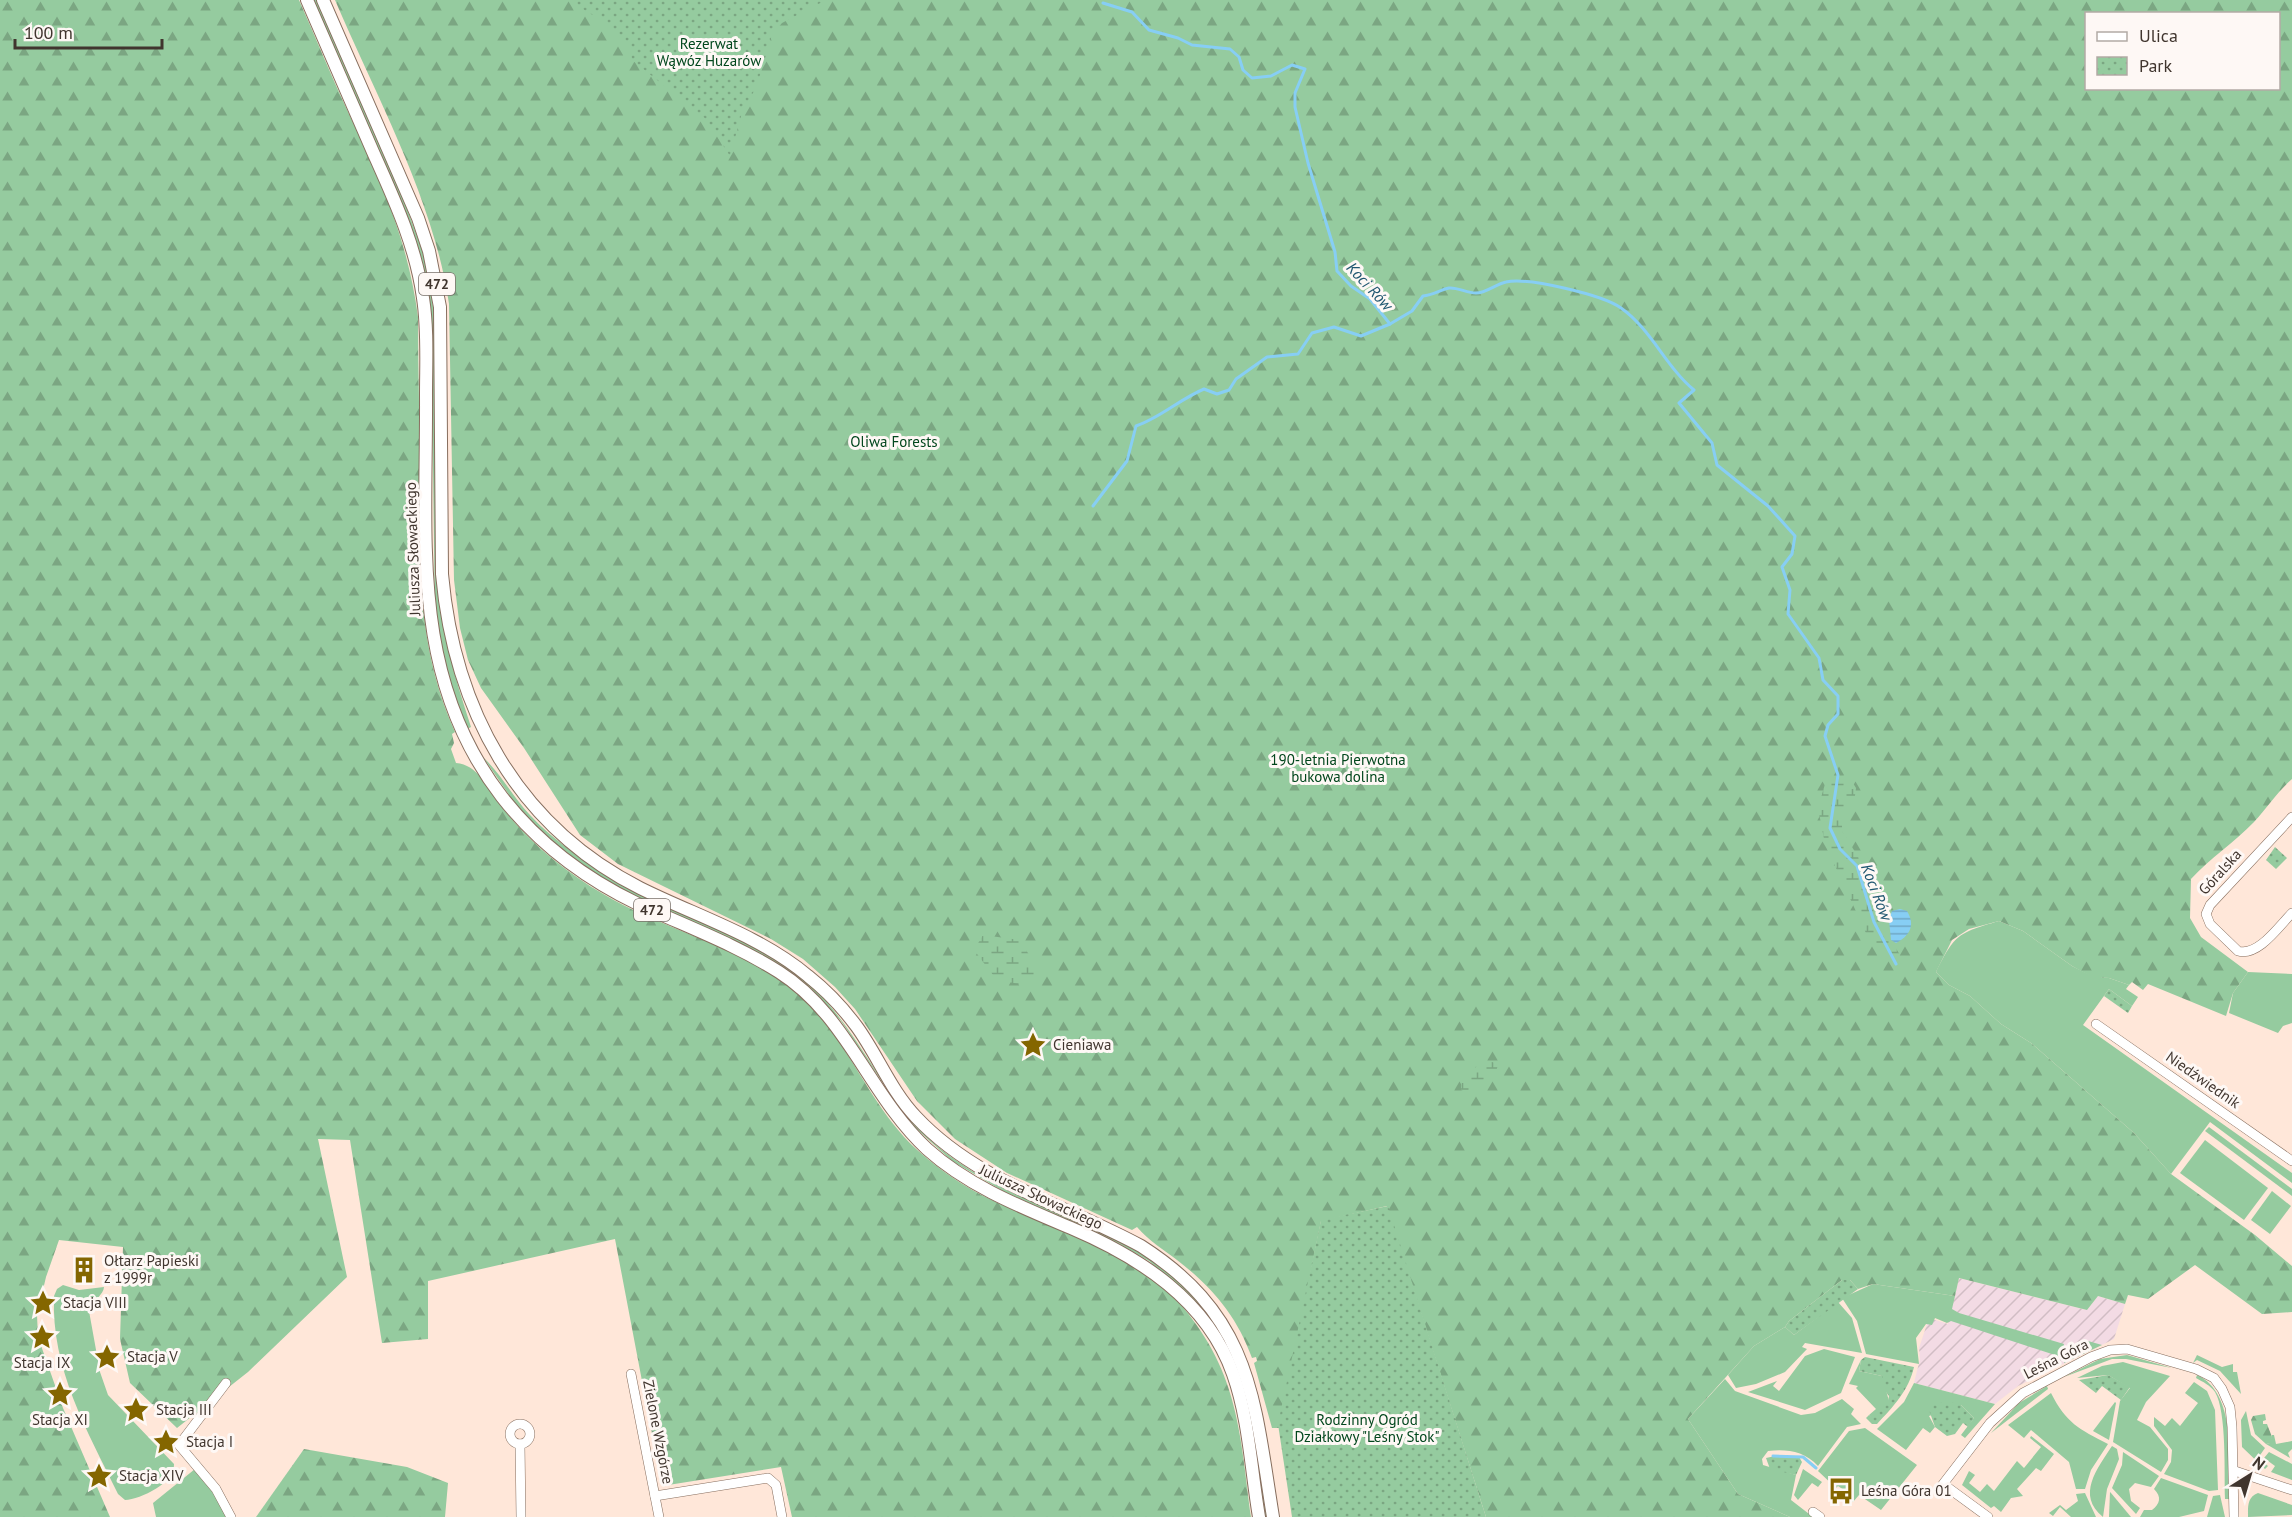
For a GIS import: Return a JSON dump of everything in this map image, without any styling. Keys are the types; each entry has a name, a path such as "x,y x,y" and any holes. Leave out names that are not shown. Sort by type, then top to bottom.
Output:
{"main road":[{"name":"Juliusza Słowackiego","path":"307,0 395,203 418,270 426,335 426,569 430,616 443,686 463,735 476,759 500,795 524,822 577,868 634,902 751,956 783,974 804,990 831,1018 852,1045 896,1115 950,1168 1007,1200 1114,1248 1153,1272 1176,1291 1210,1331 1233,1374 1246,1429 1259,1517"},
{"name":"Juliusza Słowackiego","path":"323,0 418,218 436,279 440,307 442,574 446,614 452,647 470,702 506,770 550,821 604,866 644,890 770,950 805,974 835,999 858,1029 914,1116 953,1151 1007,1184 1141,1246 1160,1258 1193,1287 1222,1323 1241,1357 1253,1394 1261,1431 1273,1517"}],"street":[{"name":"Góralska","path":"2292,818 2207,909 2210,924 2238,951 2244,952 2253,950 2292,913"},
{"name":"Niedźwiednik","path":"2096,1024 2292,1161"},
{"name":"Leśna Góra","path":"1988,1517 1943,1484 2006,1406 2023,1393 2067,1369 2110,1350 2132,1350 2185,1365 2214,1378 2230,1407 2235,1471 2234,1517"},
{"name":"Zielone Wzgórze","path":"631,1374 659,1517"},
{"path":"226,1383 179,1445 216,1489 231,1517"},
{"path":"520,1444 521,1517"},
{"path":"2235,1471 2292,1490"},
{"name":"Zielone Wzgórze","path":"656,1496 768,1478 776,1485 782,1517"}],"shaded area":[{"path":"1959,1278 2087,1310 2098,1296 2125,1304 2114,1339 2018,1386 1995,1404 1914,1383 1920,1359 1919,1348 1929,1318 1948,1324"}],"green space":[{"path":"0,0 299,0 383,188 408,263 414,289 418,317 421,581 434,671 455,732 452,734 454,743 451,749 456,763 475,772 520,829 574,875 629,908 732,952 779,979 800,996 829,1028 899,1131 915,1148 946,1173 974,1191 1005,1206 1100,1247 1130,1263 1158,1282 1182,1306 1201,1331 1226,1381 1234,1406 1244,1459 1251,1517 792,1517 781,1467 662,1486 615,1239 428,1281 428,1339 382,1343 350,1140 318,1139 347,1277 248,1372 177,1428 130,1383 120,1339 123,1247 59,1240 46,1277 37,1315 38,1337 63,1408 110,1517 0,1517"},
{"path":"313,0 316,0 406,206 425,258 434,312 436,571 449,650 471,727 467,729 449,681 435,616 431,323 423,264 389,173"},
{"name":"Oliwa Forests","path":"335,0 2292,0 2292,779 2246,830 2191,879 2190,918 2201,937 2248,972 2233,993 2226,1016 2148,984 2143,990 2132,982 2129,985 2109,978 2092,977 2072,966 2023,931 1999,921 1969,929 1952,940 1936,972 1949,985 1970,996 2001,1024 2031,1043 2134,1133 2171,1174 2255,1235 2292,1266 2292,1312 2262,1314 2195,1265 2148,1299 2128,1295 2125,1304 2098,1296 2087,1310 1959,1278 1955,1296 1873,1284 1858,1289 1850,1280 1842,1280 1789,1321 1785,1327 1754,1346 1688,1419 1738,1494 1790,1517 1486,1517 1387,1206 1321,1221 1279,1428 1272,1428 1254,1363 1257,1361 1256,1357 1252,1358 1239,1329 1222,1303 1177,1260 1151,1241 1137,1227 1132,1230 1007,1173 955,1139 917,1101 855,1009 835,987 803,959 771,939 618,864 580,835 524,748 481,688 468,660 460,628 454,580 449,304 431,226 385,111"},
{"name":"Rezerwat Wąwóz Huzarów","path":"570,0 826,0 782,23 772,35 756,88 743,109 730,156 706,119 632,60 629,49 617,32"},
{"path":"483,757 530,815 559,842 580,857 636,892 760,950 805,980 825,999 842,1021 904,1111 942,1150 959,1163 996,1185 1095,1229 1143,1254 1179,1281 1207,1312 1227,1345 1241,1382 1251,1422 1267,1517 1264,1517 1252,1429 1211,1321 1185,1291 1149,1261 1120,1244 1003,1191 952,1161 910,1123 841,1021 804,983 750,948 623,890 581,864 539,830 516,805"},
{"path":"1848,775 1856,788 1854,803 1842,812 1842,831 1892,911 1889,923 1890,934 1900,955 1888,961 1871,944 1825,844 1818,808 1825,784 1831,778"},
{"path":"2275,847 2287,858 2276,869 2266,860"},
{"path":"1999,921 2023,931 2072,966 2092,976 2109,978 2129,985 2126,989 2138,997 2132,1006 2109,989 2083,1025 2292,1173 2292,1183 2210,1122 2171,1174 2134,1133 2031,1043 2001,1024 1970,996 1949,985 1936,972 1953,942 1959,937 1966,932"},
{"path":"983,935 1019,940 1039,969 1027,986 996,979 974,950"},
{"path":"2248,972 2292,974 2292,1023 2283,1026 2278,1033 2229,1013 2233,993"},
{"path":"2109,989 2132,1006 2128,1013 2104,996"},
{"path":"1489,1061 1498,1064 1491,1080 1483,1087 1467,1093 1461,1090 1466,1074"},
{"path":"2209,1127 2292,1189 2292,1196 2205,1131"},
{"path":"2205,1140 2268,1188 2244,1220 2180,1173"},
{"path":"2272,1191 2291,1206 2270,1234 2251,1220"},
{"name":"Rodzinny Ogród Działkowy \"Leśny Stok\"","path":"1388,1206 1486,1517 1292,1517 1278,1424 1321,1220"},
{"path":"1842,1280 1850,1280 1858,1289 1794,1335 1785,1327 1789,1321"},
{"path":"1873,1284 1955,1296 1952,1309 1959,1313 2064,1344 2061,1357 1951,1321 1947,1323 1935,1318 1932,1325 1926,1324 1916,1338 1919,1364 1866,1354 1857,1321 1842,1298"},
{"path":"63,1285 79,1290 104,1287 89,1311 100,1372 108,1395 174,1464 169,1478 156,1489 140,1497 125,1500 118,1494 73,1398 58,1349 55,1323 54,1296 57,1289"},
{"path":"1838,1302 1852,1318 1862,1353 1805,1343 1802,1347 1807,1349 1785,1372 1756,1384 1736,1388 1728,1375 1754,1346 1785,1327 1794,1335"},
{"path":"2088,1341 2102,1345 2064,1363 2069,1343 2085,1348"},
{"path":"1824,1349 1855,1357 1841,1393 1805,1410 1748,1392 1777,1381 1773,1386 1779,1391 1805,1356"},
{"path":"2127,1355 2172,1368 2126,1359 2112,1359 2064,1377 2100,1359"},
{"path":"2197,1355 2222,1367 2233,1364 2233,1372 2237,1372 2241,1394 2220,1371 2197,1360 2193,1363"},
{"path":"1865,1357 1914,1367 1904,1391 1877,1424 1872,1424 1866,1418 1869,1415 1872,1417 1888,1401 1889,1396 1882,1387 1882,1376 1859,1371 1861,1360"},
{"path":"1861,1360 1859,1371 1882,1376 1889,1401 1872,1418 1869,1415 1876,1409 1856,1388 1858,1386 1849,1384"},
{"path":"2123,1362 2170,1376 2146,1402 2137,1420 2150,1427 2168,1449 2168,1460 2161,1472 2113,1442 2120,1401 2130,1388 2108,1375 2077,1378 2102,1366"},
{"path":"2108,1375 2130,1387 2121,1400 2102,1386 2096,1393 2079,1380"},
{"path":"2197,1375 2210,1384 2219,1397 2225,1412 2229,1448 2229,1499 2225,1499 2225,1459 2219,1401 2215,1392 2196,1378"},
{"path":"1725,1379 1735,1391 1801,1415 1815,1413 1842,1399 1854,1409 1851,1414 1861,1424 1847,1427 1818,1466 1801,1454 1782,1450 1768,1451 1762,1459 1763,1465 1796,1475 1791,1500 1813,1517 1790,1517 1738,1494 1688,1419"},
{"path":"2194,1382 2207,1391 2215,1410 2218,1490 2209,1491 2164,1474 2171,1462 2172,1450 2154,1426 2154,1417 2165,1426 2172,1418 2180,1426 2198,1403 2185,1393"},
{"path":"1914,1383 1995,1404 1965,1438 1961,1435 1974,1418 1961,1405 1929,1416 1935,1427 1930,1433 1923,1428 1906,1450 1877,1429 1904,1402"},
{"path":"2047,1386 2048,1389 1991,1433 2019,1403"},
{"path":"2051,1393 2062,1412 2074,1424 2108,1444 2091,1470 2085,1489 2076,1489 2069,1462 2031,1430 2024,1438 2008,1425"},
{"path":"1947,1401 1961,1405 1974,1418 1968,1427 1963,1423 1955,1434 1947,1436 1935,1427 1929,1410 1933,1405"},
{"path":"2116,1403 2109,1440 2093,1431"},
{"path":"2246,1411 2251,1435 2265,1448 2258,1458 2268,1466 2265,1469 2242,1447 2241,1420"},
{"path":"2265,1414 2266,1420 2263,1424 2267,1424 2272,1437 2271,1443 2266,1444 2255,1434 2251,1420 2253,1416"},
{"path":"1865,1428 1917,1465 1881,1510 1859,1495 1853,1502 1842,1493 1844,1490 1838,1486 1836,1488 1818,1471 1849,1431"},
{"path":"2274,1435 2276,1444 2292,1441 2292,1449 2288,1453 2290,1458 2266,1444 2270,1443"},
{"path":"2031,1436 2054,1454 2041,1471 2036,1468 2017,1489 2023,1496 2011,1498 2001,1512 1994,1506 1991,1508 1962,1485 1969,1471 1975,1475 1969,1483 1980,1492 1987,1484 1994,1491 2017,1461 2024,1468 2041,1447 2030,1438"},
{"path":"2112,1446 2117,1449 2119,1459 2107,1489 2103,1517 2095,1509 2090,1491 2095,1473"},
{"path":"304,1449 407,1467 448,1483 445,1517 256,1517"},
{"path":"2123,1452 2159,1476 2151,1487 2135,1483 2129,1489 2131,1501 2140,1508 2136,1514 2112,1488 2122,1465"},
{"path":"2269,1452 2292,1464 2292,1480 2271,1472 2275,1466 2264,1458"},
{"path":"1799,1457 1802,1462 1796,1475 1770,1469 1766,1458"},
{"path":"195,1469 216,1496 227,1517 156,1517 153,1503"},
{"path":"1803,1469 1822,1482 1818,1487 1812,1483 1798,1500 1794,1495"},
{"path":"2161,1478 2208,1495 2204,1511 2179,1517 2140,1517 2144,1510 2152,1510 2157,1505 2159,1498 2154,1489"},
{"path":"2085,1493 2096,1517 2071,1517 2060,1507 2053,1516 2049,1513 2060,1505 2066,1510 2078,1501 2076,1494"},
{"path":"2111,1493 2131,1517 2109,1517"},
{"path":"2258,1493 2292,1505 2292,1515 2248,1517 2250,1500"},
{"path":"2220,1495 2225,1517 2207,1517 2213,1496"}],"water":[{"path":"1900,909 1907,911 1911,926 1908,934 1896,943 1891,940 1889,920 1892,911"}],"waterway":[{"name":"Koci Rów","path":"1103,3 1132,12 1149,30 1178,38 1192,45 1230,49 1239,57 1243,70 1252,78 1271,76 1292,65 1305,69 1295,93 1295,107 1308,163 1335,252 1337,271 1351,286 1370,299 1390,324 1412,311 1423,296 1449,288 1476,293 1484,292 1502,283 1517,281 1565,288 1599,298 1621,308 1641,326 1684,381 1694,390 1679,403 1712,443 1717,465 1768,506 1795,536 1792,554 1782,567 1790,590 1788,614 1819,658 1823,680 1838,696 1838,714 1828,725 1825,736 1838,775 1830,828 1840,849 1857,866 1874,922 1896,964"},
{"path":"1093,506 1127,461 1136,426 1204,389 1217,394 1229,390 1236,379 1267,357 1298,354 1312,333 1334,327 1361,336 1390,324"},
{"path":"1773,1456 1803,1457 1816,1468"}],"place":[{"name":"Cieniawa","path":"1033,1045"},
{"name":"Ołtarz Papieski z 1999r","path":"84,1270"},
{"name":"Stacja VIII","path":"43,1303"},
{"name":"Stacja IX","path":"42,1337"},
{"name":"Stacja V","path":"107,1357"},
{"name":"Stacja XI","path":"60,1394"},
{"name":"Stacja III","path":"136,1410"},
{"name":"Stacja I","path":"166,1442"},
{"name":"Stacja XIV","path":"99,1476"},
{"name":"Leśna Góra 01","path":"1841,1491"}],"park label":[{"name":"190-letnia Pierwotna bukowa dolina","path":"1338,768"}]}
